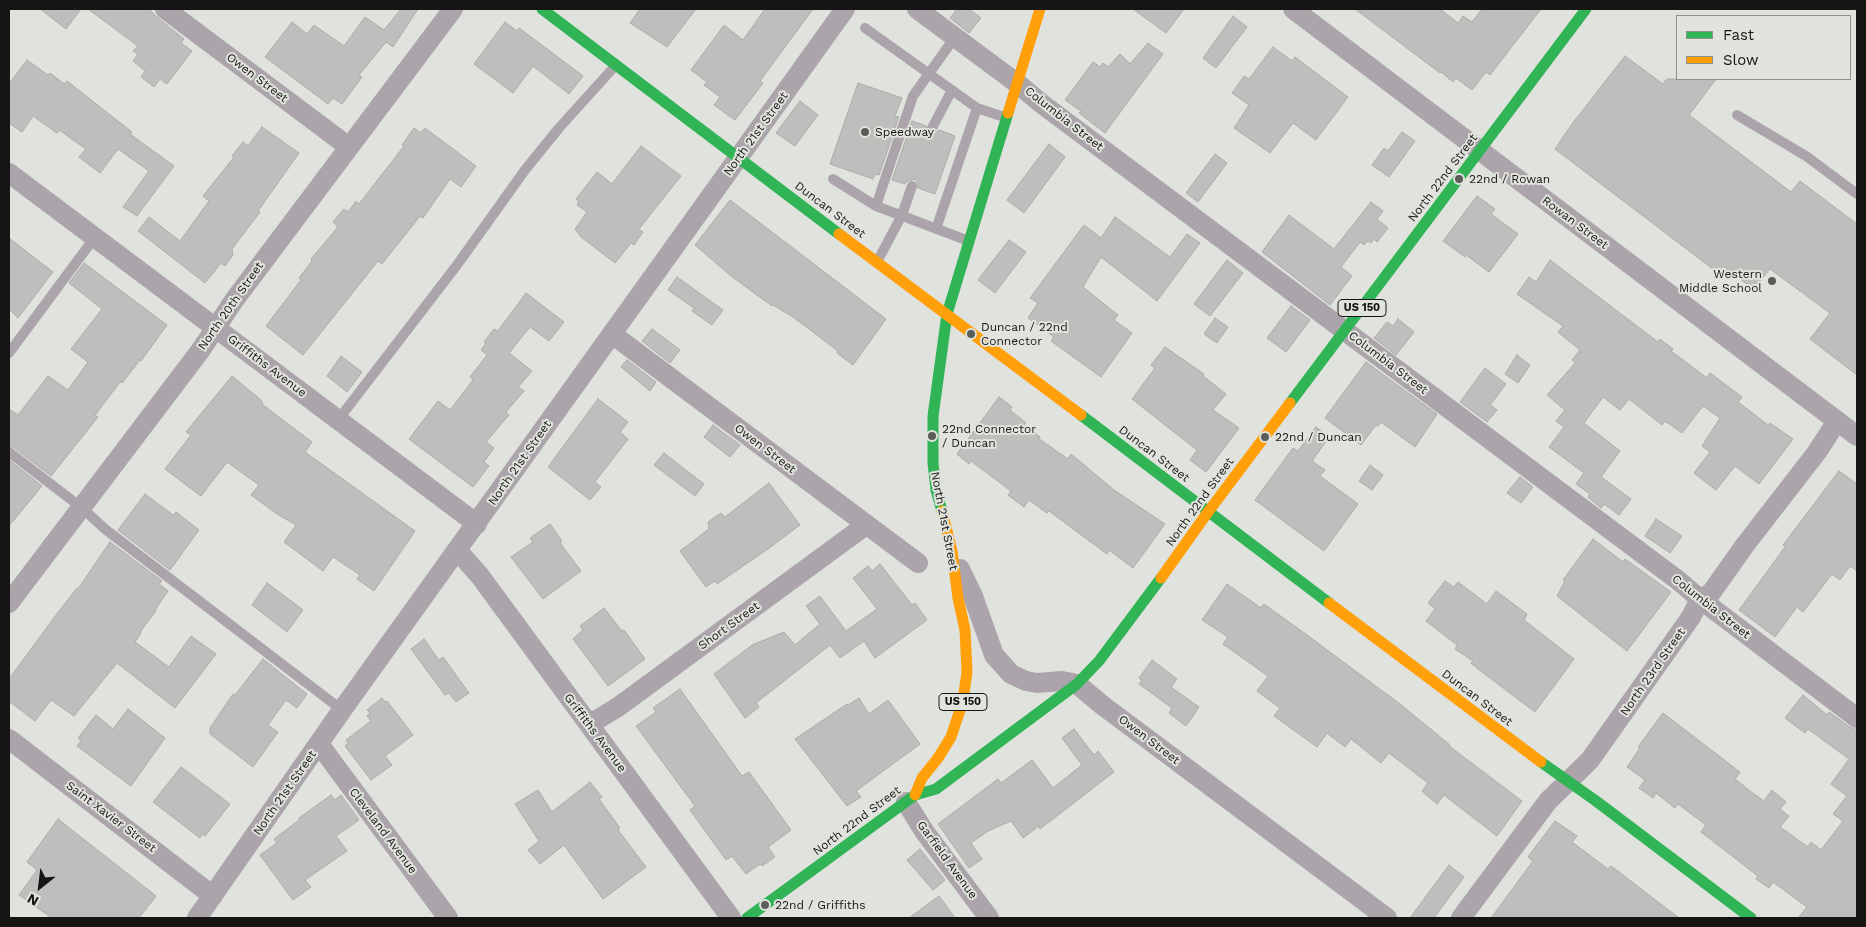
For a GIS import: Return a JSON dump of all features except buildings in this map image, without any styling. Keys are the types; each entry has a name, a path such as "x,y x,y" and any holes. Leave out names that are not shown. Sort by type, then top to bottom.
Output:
{"main road":[{"name":"Duncan Street","path":"542,9 738,159 1751,918"},
{"name":"North 21st Street","path":"911,798 922,778 938,758 951,737 963,701 967,672 967,648 952,552 936,490 932,436 937,378 947,314 1040,9"},
{"name":"North 22nd Street","path":"747,918 911,798 936,789 1077,684 1099,661 1183,549 1208,512 1586,9"}],"street":[{"name":"Owen Street","path":"165,9 349,147"},
{"name":"North 20th Street","path":"9,603 82,508 235,298 453,9"},
{"name":"North 21st Street","path":"197,918 342,710 845,9"},
{"name":"Columbia Street","path":"917,9 1679,581 1700,600 1857,718"},
{"name":"Rowan Street","path":"1293,9 1857,436"},
{"name":"Griffiths Avenue","path":"9,172 477,524"},
{"name":"Owen Street","path":"612,334 918,563"},
{"name":"North 23rd Street","path":"1461,918 1548,801 1590,760 1691,617 1700,600 1711,593 1745,545 1817,452 1837,421"},
{"name":"Short Street","path":"590,724 618,707 866,525"},
{"name":"Griffiths Avenue","path":"457,550 480,576 731,918"},
{"path":"952,552 973,596 994,655 1011,674 1026,681 1037,683 1062,681 1077,684"},
{"name":"Owen Street","path":"1077,684 1387,918"},
{"name":"Saint Xavier Street","path":"9,739 213,896"},
{"name":"Cleveland Avenue","path":"318,744 448,918"},
{"name":"Garfield Avenue","path":"911,798 924,831 989,918"}],"lane":[{"path":"865,28 977,108 1008,118"},
{"path":"876,206 912,96 955,37"},
{"path":"338,420 457,265 525,170 559,128 616,65"},
{"path":"932,128 952,90"},
{"path":"936,229 977,108"},
{"path":"1737,116 1806,156 1857,194"},
{"path":"833,179 876,206 970,241"},
{"path":"877,262 902,215 912,186"},
{"path":"9,353 95,237"},
{"path":"9,452 82,508 105,529 342,710"}],"traffic: fast":[{"path":"542,9 839,234"},
{"path":"1290,403 1586,9"},
{"path":"942,511 936,490 933,463 933,416 947,314 1008,113"},
{"path":"1081,415 1329,603"},
{"path":"747,918 915,795 936,789 1077,684 1099,661 1161,578"},
{"path":"1541,762 1751,918"}],"traffic: slow":[{"path":"1008,113 1040,9"},
{"path":"839,234 1081,415"},
{"path":"1161,578 1290,403"},
{"path":"915,795 922,778 938,758 951,737 963,701 967,672 965,630 958,598 952,551 942,511"},
{"path":"1329,603 1541,762"}],"place":[{"name":"Speedway","path":"865,132"},
{"name":"22nd / Rowan","path":"1459,179"},
{"name":"Western Middle School","path":"1772,281"},
{"name":"Duncan / 22nd Connector","path":"971,334"},
{"name":"22nd Connector / Duncan","path":"932,436"},
{"name":"22nd / Duncan","path":"1265,437"},
{"name":"22nd / Griffiths","path":"765,905"}]}
